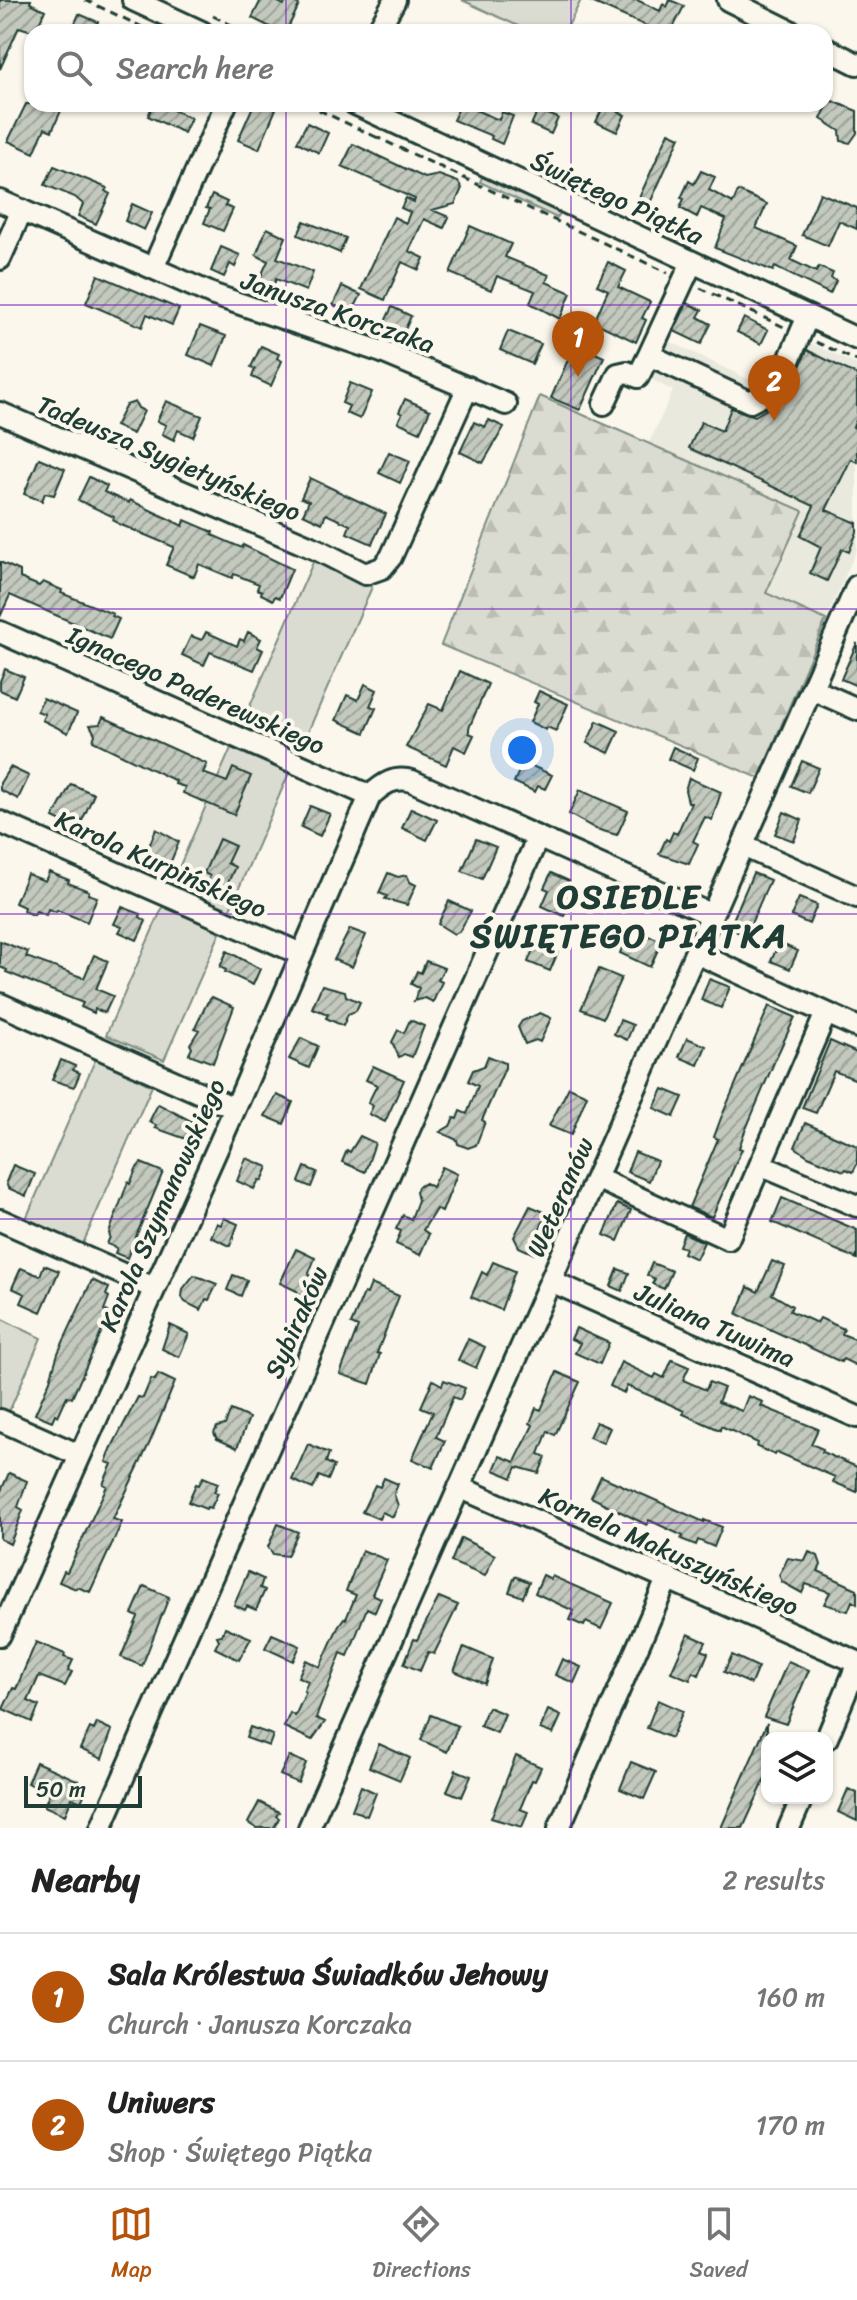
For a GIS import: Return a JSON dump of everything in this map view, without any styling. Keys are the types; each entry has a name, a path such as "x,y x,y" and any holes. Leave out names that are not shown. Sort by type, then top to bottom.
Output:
{"street":[{"path":"133,0 185,24"},
{"path":"382,24 395,0"},
{"path":"728,0 776,24"},
{"path":"833,52 857,64"},
{"path":"153,268 222,112"},
{"name":"Świętego Piątka","path":"371,112 688,272 804,325 857,339"},
{"name":"Janusza Korczaka","path":"0,201 233,303 382,352 506,404"},
{"path":"0,259 22,210"},
{"path":"604,404 618,374 627,372 638,377 688,272"},
{"path":"649,355 750,402 777,388 804,325"},
{"name":"Tadeusza Sygietyńskiego","path":"0,413 318,550 365,574 382,568 402,534 468,387"},
{"name":"Weteranów","path":"309,1828 857,586"},
{"name":"Ignacego Paderewskiego","path":"0,632 370,796"},
{"path":"812,689 857,709"},
{"path":"370,796 388,782 407,780 712,915"},
{"name":"Karola Szymanowskiego","path":"0,1635 6,1603 79,1455 370,796"},
{"name":"Karola Kurpińskiego","path":"0,822 301,954"},
{"name":"Sybiraków","path":"101,1828 538,837"},
{"path":"743,846 857,897"},
{"path":"696,953 857,1027"},
{"path":"0,1004 234,1108"},
{"path":"596,1178 728,1239 826,1013"},
{"path":"760,1165 857,1206"},
{"path":"0,1220 154,1288"},
{"name":"Juliana Tuwima","path":"551,1281 857,1417"},
{"path":"0,1420 79,1455"},
{"name":"Kornela Makuszyńskiego","path":"459,1487 668,1577 857,1664"},
{"path":"559,1828 668,1577"},
{"path":"829,1732 857,1664"},
{"path":"789,1828 799,1804"}],"path":[{"path":"85,0 136,24"},
{"path":"323,112 804,325 857,361"},
{"path":"374,136 377,130"}],"shaded area":[{"path":"787,332 857,365 857,549 826,620 766,593 803,511 648,445 673,391 647,377 653,333 764,387"}],"green space":[{"path":"462,0 581,0 569,24 514,24"},
{"path":"482,177 560,213 557,218 480,182"},
{"path":"540,396 803,511 766,593 826,620 759,778 441,645"},
{"path":"314,560 372,587 301,748 243,722"},
{"path":"231,748 289,773 229,911 171,886"},
{"path":"163,906 221,931 164,1060 106,1035"},
{"path":"96,1058 152,1086 82,1246 25,1221"},
{"path":"0,1318 41,1338 9,1412 0,1408"}],"building":[{"path":"0,0 31,0 30,3 45,10 39,24 19,27 0,69"},
{"path":"261,0 274,0 284,5 291,0 299,5 290,24 264,24 252,18"},
{"path":"587,0 637,0 660,11 663,4 667,7 670,0 684,6 675,24 642,24"},
{"path":"79,14 98,22 97,24 75,24"},
{"path":"833,101 857,111 857,133 850,143 841,141 840,131 821,119 824,112 833,112"},
{"path":"24,108 24,112 60,112 52,131 45,128 34,153 8,141"},
{"path":"150,112 178,112 191,118 184,133 148,116"},
{"path":"250,112 275,112 259,149 238,140"},
{"path":"457,112 480,112 499,120 502,112 513,116 502,144 491,139 492,136 453,120"},
{"path":"537,112 558,118 551,134 531,125"},
{"path":"601,112 625,115 617,132 596,122"},
{"path":"307,123 328,133 319,153 297,142"},
{"path":"669,132 680,137 650,203 639,198"},
{"path":"353,144 425,178 439,175 458,182 462,188 455,204 432,210 449,217 444,228 424,219 409,251 424,258 419,270 402,262 385,300 361,289 394,217 406,223 410,212 401,208 406,198 414,202 415,199 342,166"},
{"path":"54,166 107,188 105,191 110,194 96,224 78,216 83,204 75,197 45,185"},
{"path":"701,171 715,177 709,190 733,203 738,191 767,204 756,228 797,246 791,260 816,272 819,267 833,273 831,278 836,281 830,294 775,267 773,271 715,248 726,219 701,208 697,217 680,208 689,181 694,184"},
{"path":"820,193 857,208 857,229 839,221 828,246 802,235"},
{"path":"212,195 227,202 225,206 233,209 223,231 204,223"},
{"path":"132,204 152,213 144,230 125,221"},
{"path":"304,221 346,238 340,253 298,235"},
{"path":"470,226 511,244 505,257 549,275 546,282 571,293 560,319 530,303 535,291 497,276 491,290 450,273"},
{"path":"267,228 286,237 277,258 313,272 306,291 276,279 270,293 256,287 268,261 256,255"},
{"path":"221,247 240,255 235,267 230,264 224,277 211,271"},
{"path":"608,262 626,271 618,287 650,302 636,342 594,322 608,290 597,285"},
{"path":"98,275 179,309 172,325 147,314 142,327 86,303"},
{"path":"342,286 361,295 352,313 333,305"},
{"path":"687,303 702,310 698,317 711,324 701,344 674,331"},
{"path":"392,307 411,316 401,339 381,330"},
{"path":"744,318 768,330 761,344 737,332"},
{"path":"200,326 226,336 214,366 188,355"},
{"path":"508,331 541,344 532,364 500,350"},
{"path":"575,344 604,357 580,410 551,398"},
{"path":"261,346 279,354 277,358 282,361 271,386 252,377 255,369 251,367"},
{"path":"807,350 857,375 857,418 853,427 857,429 857,462 851,459 826,510 857,523 857,532 849,552 842,549 827,581 810,573 821,547 800,536 814,506 689,448 701,422 722,431 731,408 755,416 784,399"},
{"path":"350,383 372,392 360,419 346,413 349,406 342,403"},
{"path":"405,399 430,410 420,432 398,422"},
{"path":"166,401 202,416 193,437 178,430 174,440 162,434 166,425 157,421"},
{"path":"135,402 144,411 133,434 115,426 126,405"},
{"path":"489,420 504,427 483,463 460,452 474,422 485,427"},
{"path":"389,452 410,461 400,483 379,473"},
{"path":"39,458 65,469 54,495 45,493 42,501 24,494"},
{"path":"89,477 107,486 104,492 129,503 130,500 183,526 185,520 292,569 280,598 275,596 273,600 261,594 262,591 257,589 259,584 234,574 232,578 199,564 194,577 166,565 174,547 119,524 113,520 114,517 78,500"},
{"path":"310,478 386,514 372,544 347,533 350,525 326,514 322,523 303,514 309,501 301,498"},
{"path":"0,562 20,571 20,578 39,586 43,582 62,590 61,593 113,614 119,619 110,639 10,595 0,617"},
{"path":"206,632 237,646 240,639 244,641 248,632 261,639 257,647 263,650 254,670 210,652 204,665 182,655 191,636 202,640"},
{"path":"857,643 857,686 841,679"},
{"path":"5,669 24,677 15,697 0,690"},
{"path":"460,671 488,684 469,728 469,733 474,735 466,752 454,746 446,765 406,747 429,704 443,710"},
{"path":"365,684 377,690 370,706 376,708 365,733 336,720 347,695 358,700"},
{"path":"539,691 568,704 556,731 530,722 538,704 534,702"},
{"path":"43,698 77,713 68,733 42,720 45,714 37,711"},
{"path":"103,717 207,764 203,773 227,782 233,768 251,776 234,815 183,793 185,787 175,784 176,781 93,741 95,734 90,725 100,724"},
{"path":"597,721 619,731 609,753 587,743"},
{"path":"673,747 698,758 693,770 668,759"},
{"path":"802,761 819,768 808,793 791,786"},
{"path":"523,762 552,775 545,789 538,786 535,792 514,782"},
{"path":"10,767 29,776 18,799 0,790 0,783"},
{"path":"689,778 721,792 712,820 705,817 693,841 698,844 689,864 659,854 666,839 669,841 673,832 677,834 691,803 685,790"},
{"path":"71,784 94,794 82,821 71,816 68,825 53,818"},
{"path":"580,790 628,811 617,835 596,829 569,814"},
{"path":"310,806 330,814 320,836 301,827"},
{"path":"411,808 437,820 427,840 402,828"},
{"path":"784,812 802,820 794,841 775,834"},
{"path":"156,829 179,842 169,866 145,856"},
{"path":"219,839 235,846 227,863 235,867 223,894 206,886 210,876 204,873"},
{"path":"476,839 496,847 482,879 462,871"},
{"path":"49,872 97,897 87,922 57,910 48,909 46,915 36,911 34,915 23,911 24,907 15,903 27,874 45,881"},
{"path":"388,873 398,877 407,875 410,882 416,885 407,905 385,899 387,896 379,893"},
{"path":"551,873 569,881 563,895 572,899 564,916 542,906 549,890 544,888"},
{"path":"753,873 770,880 746,935 729,929"},
{"path":"799,898 817,905 809,924 791,916"},
{"path":"449,901 471,911 459,932 454,934 438,924"},
{"path":"122,907 141,914 140,917 146,921 137,940 119,932 122,927 114,924"},
{"path":"350,929 366,935 352,967 334,960"},
{"path":"650,936 662,941 650,967 620,953 625,940 636,945 640,937 646,939"},
{"path":"0,941 28,952 26,957 84,978 94,955 108,961 96,989 113,996 105,1013 95,1009 94,1013 81,1007 83,1003 6,972 0,967"},
{"path":"536,942 558,952 550,971 528,962"},
{"path":"779,943 798,951 790,969 771,961"},
{"path":"227,951 260,969 253,985 220,967"},
{"path":"426,961 444,968 438,980 442,982 433,1002 425,998 414,1001 419,988 411,984"},
{"path":"599,969 621,978 603,1018 581,1009"},
{"path":"709,979 730,987 721,1008 701,1000"},
{"path":"322,985 345,991 346,996 360,1002 356,1011 348,1014 343,1026 326,1018 328,1014 312,1008"},
{"path":"212,997 234,1007 213,1063 189,1054 190,1044 199,1030 195,1028"},
{"path":"769,1006 795,1017 743,1136 739,1148 742,1149 712,1217 689,1207 718,1139 714,1137 721,1118"},
{"path":"540,1013 551,1018 540,1042 536,1040 525,1044 518,1027 522,1021"},
{"path":"410,1020 424,1026 412,1057 404,1054 399,1057 392,1042 398,1030 404,1033"},
{"path":"620,1020 633,1025 627,1040 614,1034"},
{"path":"301,1038 318,1046 309,1068 289,1059"},
{"path":"687,1038 706,1046 698,1065 679,1057"},
{"path":"830,1041 857,1053 857,1080 834,1071 816,1113 802,1108"},
{"path":"488,1056 505,1063 505,1068 482,1120 485,1122 476,1145 468,1148 440,1132 450,1126 454,1118 457,1119 460,1111 467,1114 478,1086 468,1081 473,1070 484,1066"},
{"path":"61,1060 75,1066 73,1070 80,1073 74,1087 52,1080"},
{"path":"373,1066 404,1080 385,1122 369,1114 373,1106 368,1103 377,1085 366,1080"},
{"path":"569,1087 587,1095 571,1135 549,1126"},
{"path":"663,1089 683,1097 674,1117 654,1108"},
{"path":"277,1095 293,1102 284,1124 265,1116"},
{"path":"158,1104 193,1122 186,1139 155,1128 156,1125 149,1122"},
{"path":"805,1123 857,1146 857,1164 853,1172 808,1156 795,1147"},
{"path":"360,1136 375,1143 365,1172 342,1162 347,1150 350,1152"},
{"path":"635,1152 657,1161 649,1181 627,1172"},
{"path":"246,1158 268,1167 262,1181 259,1180 254,1189 237,1181"},
{"path":"141,1163 163,1172 127,1258 115,1253 117,1248 107,1244 128,1182 130,1184"},
{"path":"13,1165 35,1174 26,1196 8,1188 6,1182"},
{"path":"305,1167 317,1172 311,1187 299,1182"},
{"path":"442,1167 457,1174 442,1212 436,1209 423,1230 429,1234 420,1255 396,1244 401,1231 396,1229 403,1215 411,1219 418,1200 418,1187 425,1183 432,1187"},
{"path":"782,1198 857,1230 857,1259 772,1222"},
{"path":"617,1204 631,1210 618,1241 604,1235"},
{"path":"530,1206 547,1213 534,1254 519,1247 514,1237"},
{"path":"224,1218 238,1224 230,1246 211,1237 217,1223 221,1225"},
{"path":"684,1233 704,1242 696,1259 683,1253 685,1248 679,1246"},
{"path":"296,1249 315,1258 309,1273 312,1284 307,1295 299,1296 297,1291 280,1283"},
{"path":"772,1261 785,1266 772,1294 792,1306 790,1311 817,1323 820,1318 844,1329 842,1334 857,1340 857,1366 843,1359 841,1362 737,1314 748,1287 758,1292"},
{"path":"493,1262 515,1271 501,1310 471,1297 482,1272 487,1275"},
{"path":"652,1263 672,1271 664,1289 652,1284 655,1279 647,1275"},
{"path":"44,1265 59,1271 41,1312 21,1303 25,1294 12,1288 21,1268 40,1276"},
{"path":"618,1269 629,1273 622,1291 611,1286"},
{"path":"194,1275 217,1284 201,1310 185,1302 182,1297 183,1289"},
{"path":"233,1275 247,1280 241,1296 227,1290"},
{"path":"92,1280 109,1288 104,1310 110,1313 72,1398 67,1396 58,1416 55,1414 52,1421 35,1414 58,1353"},
{"path":"371,1284 399,1296 377,1353 380,1354 370,1384 340,1374 358,1327 351,1324"},
{"path":"170,1325 189,1334 179,1357 162,1349"},
{"path":"576,1328 609,1343 600,1364 575,1353 580,1343 571,1339"},
{"path":"468,1339 485,1347 476,1368 458,1360"},
{"path":"672,1360 689,1367 683,1380 706,1390 709,1382 724,1388 718,1402 742,1411 748,1396 763,1402 761,1406 818,1429 811,1444 857,1467 857,1492 833,1482 835,1477 777,1452 775,1455 757,1447 758,1443 721,1426 720,1430 627,1386 624,1393 610,1386 621,1362 654,1378 656,1374 664,1378"},
{"path":"557,1372 580,1382 555,1435 548,1431 539,1454 546,1457 539,1473 517,1467 512,1478 494,1470 500,1456 515,1462 533,1425 530,1423 536,1408 541,1410"},
{"path":"158,1374 175,1382 113,1519 122,1522 90,1592 59,1582 64,1571 67,1572 107,1486 103,1484 112,1464 106,1462 112,1447 138,1397 143,1398 151,1379 155,1380"},
{"path":"433,1380 442,1385 444,1380 465,1388 460,1400 453,1397 436,1437 445,1441 433,1468 412,1459 433,1412 421,1407"},
{"path":"231,1410 249,1418 237,1448 217,1439 214,1433 217,1427 225,1425"},
{"path":"596,1422 610,1428 603,1443 589,1437"},
{"path":"308,1444 329,1453 326,1462 334,1466 328,1480 319,1476 313,1489 292,1480"},
{"path":"9,1473 27,1481 18,1507 23,1510 10,1544 0,1539 0,1493"},
{"path":"601,1476 722,1527 714,1547 698,1540 696,1545 681,1539 683,1536 649,1520 647,1525 591,1497"},
{"path":"203,1477 218,1483 214,1492 218,1493 211,1508 206,1509 188,1502 196,1484 199,1485"},
{"path":"384,1478 398,1484 394,1494 398,1506 393,1517 382,1512 379,1519 362,1512 375,1485 380,1487"},
{"path":"278,1524 298,1532 287,1556 273,1554 268,1547"},
{"path":"461,1538 495,1555 485,1576 451,1562"},
{"path":"362,1550 387,1560 372,1594 381,1598 375,1612 367,1608 348,1656 341,1653 316,1718 325,1722 312,1740 284,1727 290,1713 295,1716 306,1692 308,1681 298,1677 306,1660 320,1667 339,1625 346,1619 356,1595 346,1591"},
{"path":"809,1552 818,1556 821,1565 818,1571 857,1589 857,1604 852,1601 848,1611 824,1604 830,1592 806,1584 802,1593 782,1582 779,1575 788,1558 805,1561"},
{"path":"248,1572 263,1579 260,1588 265,1590 256,1610 247,1606 245,1610 234,1605"},
{"path":"543,1575 551,1579 552,1576 613,1603 601,1629 586,1622 584,1626 570,1620 574,1611 535,1593"},
{"path":"515,1576 529,1582 523,1597 509,1592"},
{"path":"144,1586 169,1597 142,1666 121,1657 138,1617 132,1614"},
{"path":"439,1597 458,1605 434,1654 428,1652 420,1671 404,1664 414,1639 417,1640"},
{"path":"225,1627 251,1638 239,1660 215,1648 219,1640 217,1636 222,1635"},
{"path":"272,1634 300,1646 293,1661 265,1648"},
{"path":"688,1634 706,1642 702,1650 708,1653 699,1675 693,1672 690,1680 671,1672"},
{"path":"36,1642 73,1660 68,1671 72,1672 65,1686 39,1676 28,1701 39,1706 32,1722 3,1709 13,1688 16,1689"},
{"path":"464,1647 493,1659 485,1684 454,1671"},
{"path":"732,1655 758,1667 751,1684 724,1672"},
{"path":"562,1659 581,1667 574,1683 555,1675"},
{"path":"788,1661 809,1670 786,1724 764,1717"},
{"path":"658,1700 683,1711 671,1738 647,1728"},
{"path":"488,1707 505,1714 497,1733 480,1726"},
{"path":"548,1710 561,1716 553,1734 540,1729"},
{"path":"431,1715 458,1726 447,1752 421,1740"},
{"path":"97,1723 112,1730 102,1759 80,1749 90,1728 94,1730"},
{"path":"250,1727 273,1735 269,1746 246,1738"},
{"path":"761,1737 761,1788 743,1828 721,1828"},
{"path":"379,1744 410,1758 400,1780 369,1767"},
{"path":"289,1756 306,1763 298,1783 280,1775"},
{"path":"516,1756 541,1767 520,1809 528,1812 522,1827 491,1818"},
{"path":"36,1762 79,1781 78,1784 87,1788 81,1802 72,1798 65,1815 44,1806 50,1792 27,1783"},
{"path":"631,1762 656,1772 644,1799 620,1789"},
{"path":"456,1770 471,1776 462,1797 447,1791"},
{"path":"361,1786 376,1793 367,1816 352,1810"},
{"path":"848,1789 857,1793 857,1821 838,1812"},
{"path":"259,1802 279,1812 274,1828 256,1828 248,1823"}],"place":[{"name":"Sala Królestwa Świadków Jehowy","path":"578,377"},
{"name":"Uniwers","path":"774,421"}],"district":[{"name":"OSIEDLE ŚWIĘTEGO PIĄTKA","path":"629,916"}]}
